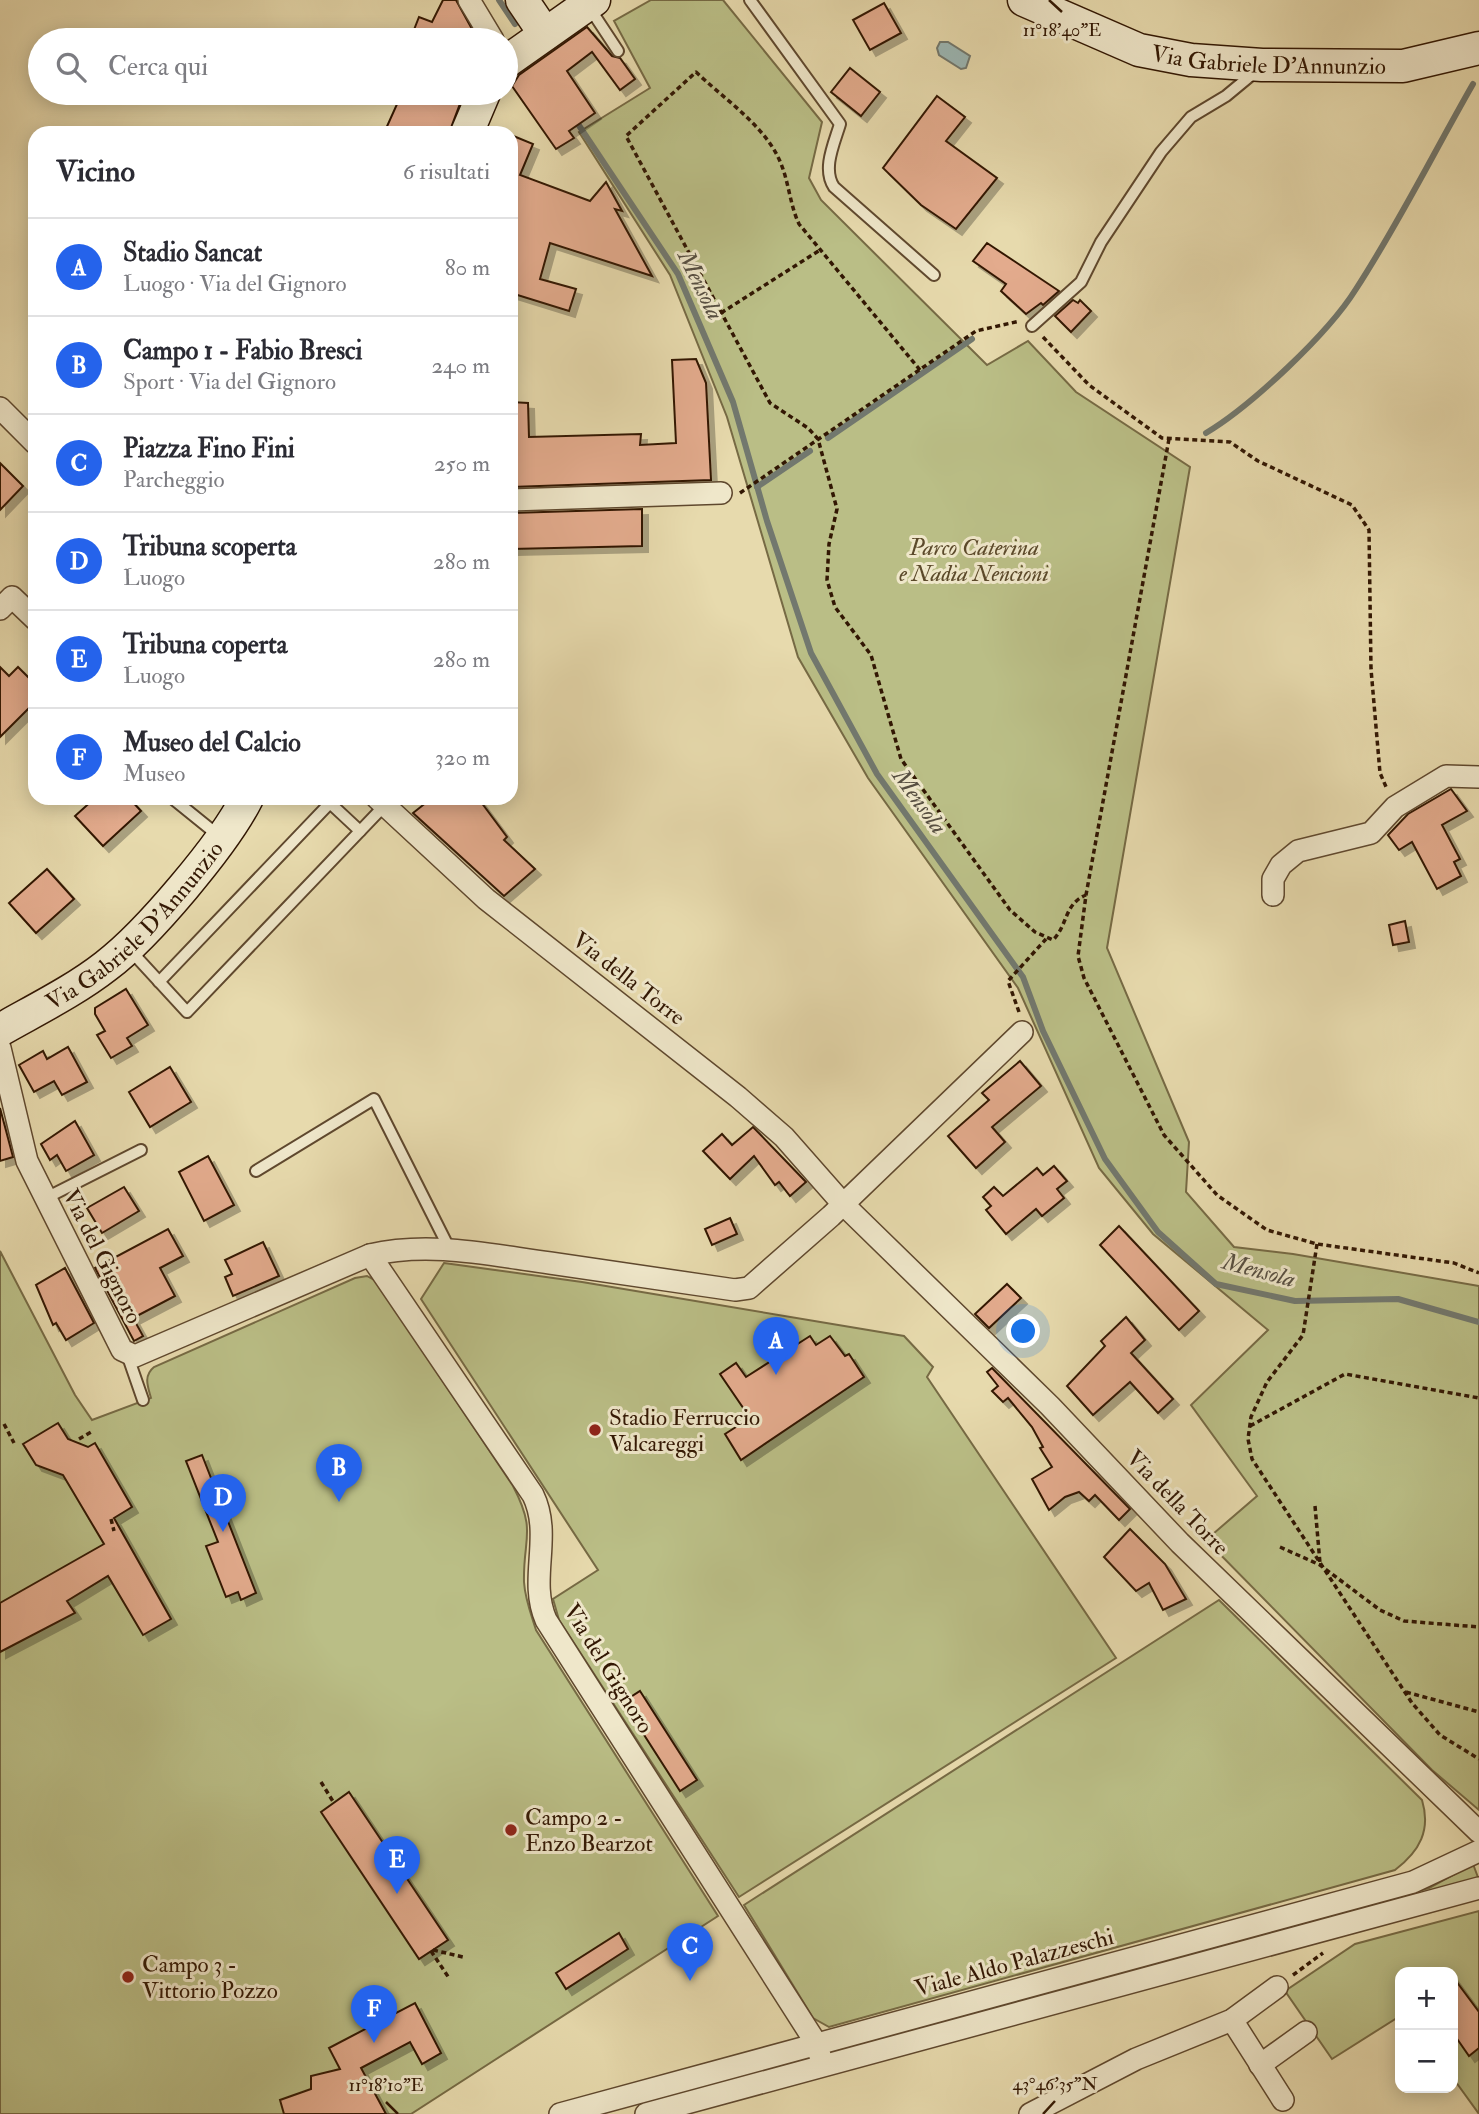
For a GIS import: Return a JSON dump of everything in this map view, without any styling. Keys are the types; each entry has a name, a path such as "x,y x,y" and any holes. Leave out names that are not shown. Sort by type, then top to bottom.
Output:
{"street":[{"path":"469,0 499,28"},
{"path":"519,46 522,0"},
{"name":"Via Gabriele D'Annunzio","path":"1024,0 1139,50 1191,60 1262,65 1403,66 1479,48"},
{"path":"519,46 591,2"},
{"path":"470,126 479,105"},
{"path":"0,408 28,436"},
{"path":"518,500 720,494"},
{"path":"6,603 28,614"},
{"path":"1273,895 1273,879 1281,865 1298,851 1371,833 1395,807 1446,776 1479,777"},
{"name":"Via Gabriele D'Annunzio","path":"0,1030 95,974 128,948 221,838 242,805"},
{"name":"Via della Torre","path":"384,805 486,900 738,1097 784,1137 843,1204 1050,1406 1180,1543 1479,1832"},
{"path":"843,1204 1022,1032"},
{"name":"Via del Gignoro","path":"0,1048 27,1161 44,1199 127,1354 141,1354 370,1255 415,1248 450,1250 743,1290 758,1281 843,1204"},
{"name":"Via del Gignoro","path":"370,1255 533,1495 542,1525 537,1592 546,1620 816,2043 823,2065"},
{"name":"Viale Aldo Palazzeschi","path":"560,2114 1413,1882 1479,1851"},
{"path":"646,2114 1479,1888"},
{"path":"1030,2114 1136,2059 1232,2021 1277,1987"},
{"path":"1232,2021 1283,2100"},
{"path":"1260,2064 1306,2032"}],"lane":[{"path":"750,0 840,124 830,155 828,178 834,187 934,275"},
{"path":"591,2 618,51"},
{"path":"1032,326 1082,282 1101,242 1153,163 1191,117 1226,96 1262,65"},
{"path":"181,805 221,838"},
{"path":"159,982 328,805"},
{"path":"332,805 360,831"},
{"path":"128,948 187,1012 360,831 379,805"},
{"path":"256,1171 374,1099 450,1250"},
{"path":"44,1199 141,1150"},
{"path":"127,1354 142,1400"}],"path":[{"path":"920,370 795,216 781,165 766,138 696,72 625,136 771,403 808,428 818,439 837,509 829,544 827,580 835,607 871,655 901,758 1010,910 1046,939 1053,940 1060,933 1068,908 1086,895"},
{"path":"721,313 820,249"},
{"path":"743,493 778,466 976,331 1016,320 1032,326 1089,385 1162,438 1230,442 1258,461 1352,505 1369,530 1371,669 1380,773 1395,807"},
{"path":"1169,439 1086,895 1078,956 1084,978 1164,1135 1217,1195 1268,1230 1317,1244 1454,1263 1479,1273"},
{"path":"1022,1032 1018,1008 1008,981 1046,939"},
{"path":"1317,1244 1303,1335 1267,1382 1256,1404 1248,1439 1252,1459 1404,1692 1440,1735 1479,1759"},
{"path":"1250,1426 1345,1374 1479,1398"},
{"path":"4,1424 14,1443"},
{"path":"79,1439 93,1431"},
{"path":"1315,1506 1320,1565"},
{"path":"111,1519 114,1531"},
{"path":"1280,1547 1320,1565 1380,1610 1404,1621 1479,1627"},
{"path":"1404,1692 1479,1712"},
{"path":"321,1782 334,1802"},
{"path":"1277,1987 1332,1946"},
{"path":"449,1978 432,1950 463,1957"}],"green space":[{"name":"Parco Caterina e Nadia Nencioni","path":"651,0 723,0 822,122 809,178 821,200 987,365 1028,341 1076,392 1190,467 1107,948 1189,1142 1186,1192 1234,1247 1293,1254 1479,1286 1479,1810 1432,1770 1206,1540 1257,1496 1191,1405 1268,1330 1153,1234 1099,1168 1018,988 868,778 798,657 727,417 670,275 579,132 650,88 614,21"},
{"path":"0,1251 75,1395 92,1420 151,1398 147,1378 154,1367 355,1278 367,1276 376,1281 513,1486 520,1501 527,1525 525,1588 536,1630 718,1916 411,2114 0,2114"},
{"path":"444,1263 582,1282 904,1336 933,1367 927,1377 1116,1658 739,1897 559,1620 553,1599 598,1570 421,1299"},
{"path":"1219,1600 1422,1800 1424,1830 1417,1847 1404,1863 1395,1870 829,2027 813,2018 744,1905"},
{"path":"1473,1864 1479,1880 839,2053 837,2050 1429,1888"},
{"path":"1479,1911 1479,2114 1458,2085 1458,1967 1395,1967 1395,2019 1332,2059 1285,1991 1355,1944"}],"water":[{"path":"940,42 948,42 970,56 966,68 961,69 939,55 937,48"}],"building":[{"path":"443,0 456,0 471,28 415,28 419,17 432,22"},
{"path":"884,3 901,33 870,50 853,20"},
{"path":"587,27 612,56 620,58 635,79 620,90 592,52 567,71 595,113 569,131 574,138 556,149 518,95 519,75"},
{"path":"850,68 880,92 861,116 831,92"},
{"path":"937,96 965,117 946,141 997,178 956,229 921,205 883,168"},
{"path":"397,105 460,105 452,126 387,126"},
{"path":"518,138 533,144 520,175 590,201 606,182 622,211 615,209 652,276 550,243 540,279 576,289 569,311 518,295"},
{"path":"987,243 1059,291 1043,305 1041,303 1026,314 1001,291 1006,284 973,261"},
{"path":"1073,300 1078,303 1080,300 1091,311 1071,332 1055,316"},
{"path":"696,359 706,383 711,480 518,487 518,402 528,403 529,437 641,434 640,445 676,443 672,360"},
{"path":"0,463 23,486 0,510"},
{"path":"642,509 642,546 518,549 518,513"},
{"path":"0,667 9,676 18,667 28,677 28,709 0,737"},
{"path":"1451,789 1467,811 1442,825 1460,859 1454,862 1461,876 1437,889 1412,842 1399,850 1388,835 1408,814"},
{"path":"87,805 135,805 141,811 103,846 75,816"},
{"path":"423,805 483,805 507,837 504,840 535,869 504,896 413,813"},
{"path":"47,869 74,899 36,933 9,903"},
{"path":"1405,921 1409,942 1393,945 1389,925"},
{"path":"126,989 148,1025 127,1038 132,1046 111,1058 97,1035 105,1031 95,1014 95,1008"},
{"path":"68,1047 87,1082 62,1095 54,1081 34,1092 19,1065 43,1051 47,1059"},
{"path":"1020,1061 1041,1086 992,1127 1005,1142 976,1168 948,1136 989,1100 982,1093"},
{"path":"170,1067 191,1102 150,1127 129,1092"},
{"path":"0,1108 13,1157 0,1161"},
{"path":"75,1121 94,1155 66,1171 57,1155 50,1160 41,1144"},
{"path":"753,1127 806,1182 790,1196 779,1182 775,1185 754,1156 730,1179 703,1151 722,1134 732,1145"},
{"path":"208,1156 234,1205 204,1221 179,1172"},
{"path":"1054,1166 1067,1181 1057,1189 1064,1198 1042,1216 1036,1209 1006,1234 986,1210 991,1206 983,1197 994,1187 1003,1196 1037,1168 1043,1175"},
{"path":"124,1187 139,1211 102,1233 87,1208"},
{"path":"730,1218 737,1234 712,1245 705,1229"},
{"path":"1119,1226 1199,1311 1179,1330 1100,1245"},
{"path":"168,1229 183,1256 160,1268 175,1296 133,1318 143,1336 134,1341 95,1268"},
{"path":"263,1242 279,1276 233,1296 225,1277 232,1274 225,1260"},
{"path":"65,1268 94,1323 66,1340 56,1323 53,1325 36,1285"},
{"path":"1007,1284 1021,1298 989,1328 975,1314"},
{"path":"1126,1317 1145,1340 1131,1353 1173,1399 1158,1413 1130,1382 1093,1415 1067,1386 1105,1346 1101,1341"},
{"path":"810,1336 816,1345 830,1336 845,1356 849,1354 864,1377 741,1460 725,1434 750,1418 720,1374 736,1363 746,1377"},
{"path":"992,1368 1130,1509 1119,1520 1095,1495 1089,1501 1079,1492 1065,1497 1049,1510 1032,1479 1052,1467 1040,1448 1043,1447 1032,1427 1008,1398 1003,1402 992,1391 998,1386 987,1372"},
{"path":"58,1423 68,1439 88,1447 95,1443 132,1507 114,1518 171,1619 143,1635 108,1576 67,1601 75,1613 0,1652 0,1603 104,1544 63,1475 36,1465 23,1444"},
{"path":"202,1455 256,1593 241,1600 238,1592 226,1597 206,1546 218,1542 186,1461"},
{"path":"1130,1529 1165,1564 1186,1599 1163,1610 1149,1583 1136,1591 1104,1557"},
{"path":"640,1691 697,1780 680,1791 623,1702"},
{"path":"349,1792 448,1940 419,1959 321,1812"},
{"path":"619,1933 628,1949 566,1989 556,1973"},
{"path":"1458,1984 1479,2012 1479,2048 1469,2056 1458,2040"},
{"path":"415,2003 441,2053 422,2064 410,2042 361,2068 386,2114 284,2114 280,2100 311,2089 311,2076 340,2069 329,2048"}],"waterway":[{"name":"Mensola","path":"499,0 515,24"},
{"path":"1206,433 1287,368 1343,307 1387,239 1473,84"},
{"name":"Mensola","path":"574,118 678,274 733,402 767,521 811,653 877,774 1023,977 1043,1031 1105,1159 1158,1232 1216,1284 1295,1301 1398,1299 1479,1322"},
{"path":"828,438 972,339"},
{"path":"757,487 810,451"}],"place":[{"name":"Stadio Sancat","path":"776,1375"},
{"name":"Stadio Ferruccio Valcareggi","path":"595,1430"},
{"name":"Campo 1 - Fabio Bresci","path":"339,1502"},
{"name":"Tribuna scoperta","path":"223,1532"},
{"name":"Campo 2 - Enzo Bearzot","path":"511,1830"},
{"name":"Tribuna coperta","path":"397,1894"},
{"name":"Campo 3 - Vittorio Pozzo","path":"128,1977"},
{"name":"Piazza Fino Fini","path":"690,1981"},
{"name":"Museo del Calcio","path":"374,2043"}]}
